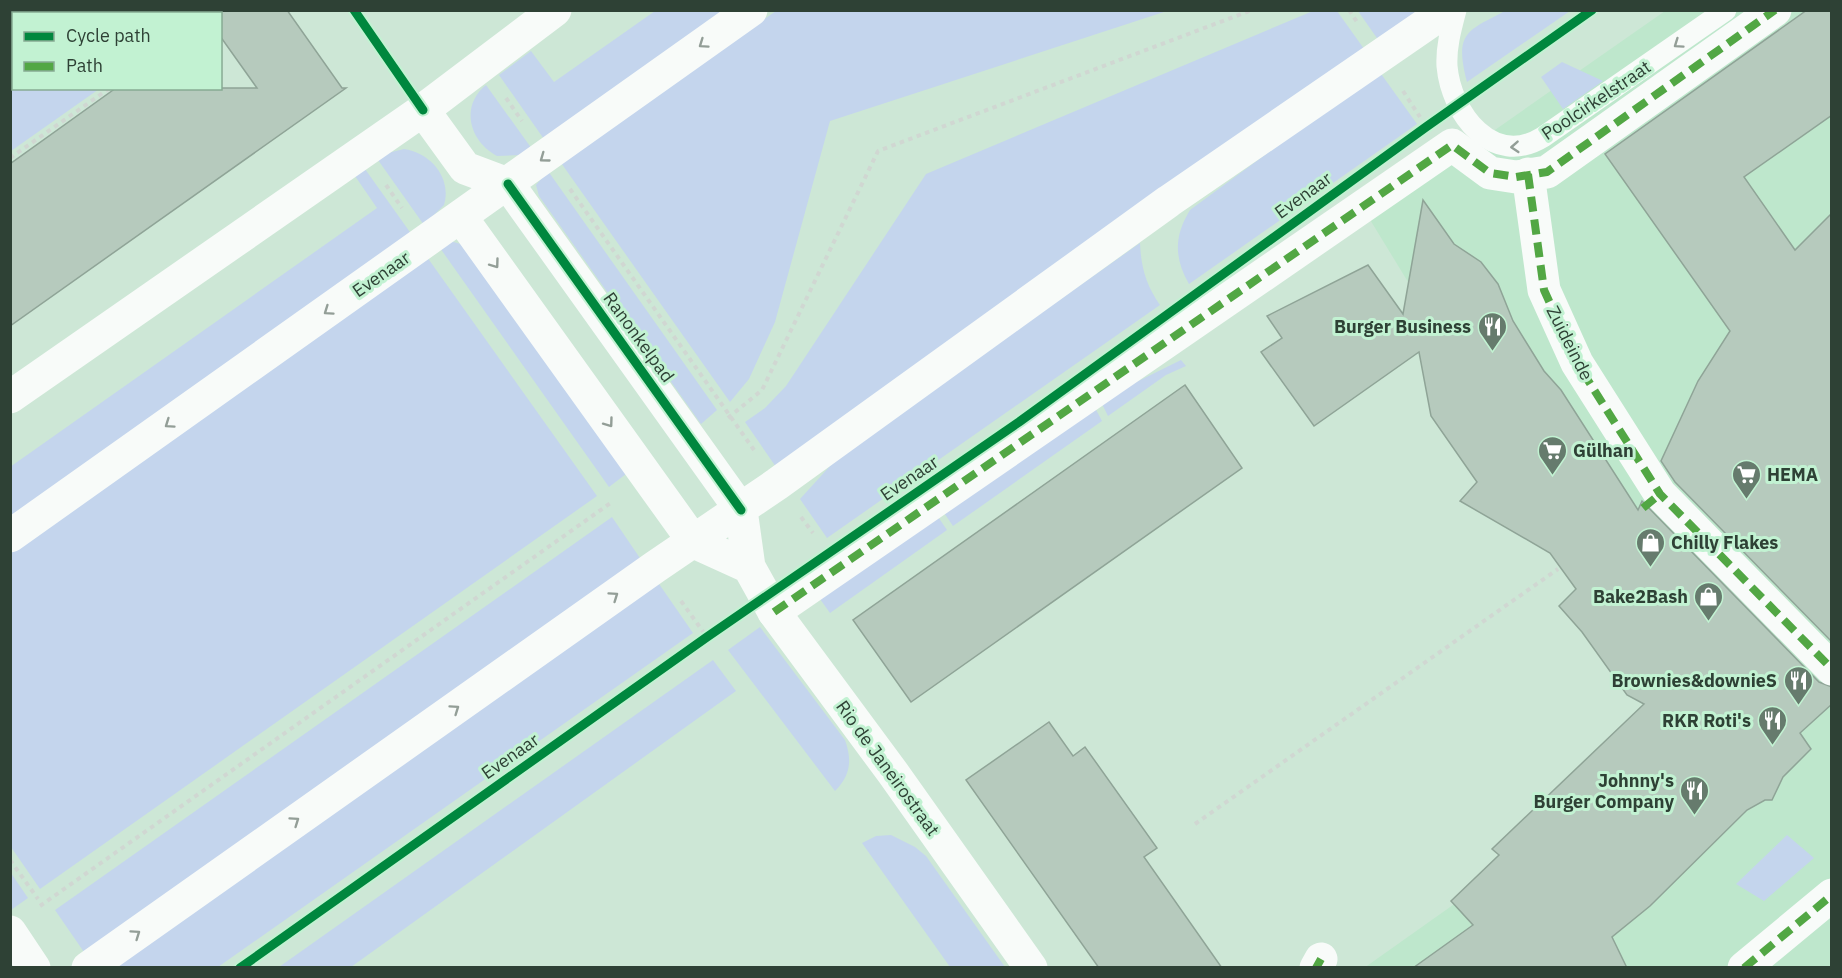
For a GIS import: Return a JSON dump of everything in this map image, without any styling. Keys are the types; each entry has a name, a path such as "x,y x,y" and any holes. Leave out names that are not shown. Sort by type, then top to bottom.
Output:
{"street":[{"path":"10,397 423,110 555,10"},
{"name":"Evenaar","path":"10,536 751,10"},
{"path":"88,968 655,567 741,510 1169,201 1447,10"},
{"name":"Poolcirkelstraat","path":"769,605 1452,145 1490,173 1516,177 1547,172 1775,10"},
{"path":"423,110 465,168 508,184"},
{"path":"465,168 461,217 694,542 749,567"},
{"name":"Zuideinde","path":"1527,174 1544,290 1577,363 1651,501 1832,669"},
{"name":"Ranonkelpad","path":"508,184 741,510"},
{"name":"Rio de Janeirostraat","path":"741,510 749,567 769,605 894,773 1031,968"},
{"path":"1744,968 1832,894"},
{"path":"10,932 34,968"}],"lane":[{"name":"Poolcirkelstraat","path":"1456,10 1448,44 1447,69 1460,105 1487,140 1506,148 1517,148 1531,145 1726,10"}],"path":[{"path":"482,65 815,536"},
{"path":"10,158 107,90"},
{"path":"1195,824 1558,569"},
{"path":"697,644 769,605"}],"shaded area":[{"path":"11,10 92,10 93,12 12,12 12,90 98,90 11,151"},
{"path":"1507,10 1570,11 1467,82 1462,53 1467,35 1482,23"},
{"path":"655,11 729,11 546,142 499,75 531,51 554,82"},
{"path":"776,11 1167,11 830,121 775,322 749,379 730,402 559,160 602,133"},
{"path":"1313,11 1337,11 1367,53 776,467 745,422 765,408 786,386 926,174"},
{"path":"1358,11 1421,11 1379,41"},
{"path":"1665,11 1831,11 1831,967 1364,968 1687,739 1369,218"},
{"path":"1562,62 1603,81 1563,109 1541,77"},
{"path":"1379,71 1417,124 1189,284 1181,265 1178,247 1181,229 1190,210"},
{"path":"486,85 532,149 520,155 497,156 480,142 471,123 471,113 478,93"},
{"path":"404,149 414,151 431,161 442,176 445,185 444,205 424,225 378,160 388,153"},
{"path":"365,169 412,235 11,520 10,467 377,208 355,176"},
{"path":"548,171 717,410 701,424 539,196 536,185"},
{"path":"450,241 464,245 626,474 609,487 440,248"},
{"path":"1140,243 1145,276 1160,305 827,538 800,499 841,454"},
{"path":"427,257 597,496 40,889 11,847 10,551"},
{"path":"1181,360 1186,366 1166,375 1108,416 1100,400"},
{"path":"1093,404 1102,421 953,526 938,504"},
{"path":"932,508 947,530 830,613 815,592"},
{"path":"612,517 644,564 86,955 55,910"},
{"path":"657,581 693,633 218,967 115,968"},
{"path":"760,627 845,740 849,754 849,767 835,791 728,650"},
{"path":"713,660 736,691 351,967 279,967"},
{"path":"891,835 915,847 926,856 1005,967 950,967 862,843 876,836"},
{"path":"1787,835 1814,858 1764,901 1736,884"},
{"path":"11,873 28,898 10,910"}],"building":[{"path":"202,10 287,10 342,88 346,88 10,326 10,164 113,90 257,88 222,39 222,12 204,12"},
{"path":"1807,10 1832,10 1832,115 1744,177 1795,250 1832,213 1832,642 1675,482 1661,461 1698,381 1730,331 1605,154"},
{"path":"1423,200 1454,244 1481,262 1498,284 1513,321 1544,371 1561,390 1638,510 1642,501 1819,682 1832,687 1832,704 1800,733 1811,749 1783,777 1772,800 1765,800 1747,810 1650,906 1612,937 1627,968 1413,968 1473,925 1451,901 1499,855 1492,849 1644,704 1627,695 1582,632 1559,606 1576,589 1550,553 1460,501 1477,482 1431,416 1419,352 1314,426 1261,352 1282,338 1267,316 1368,265 1403,314"},
{"path":"1185,385 1242,468 911,702 853,620"},
{"path":"1049,722 1073,756 1085,747 1157,848 1144,857 1222,968 1099,968 966,780"}],"marked path":[{"path":"774,612 1452,145 1490,173 1516,177 1547,172 1775,10"},
{"path":"1528,174 1544,290 1577,363 1660,494 1832,669"},
{"path":"1643,508 1660,494"},
{"path":"1744,968 1832,895"},
{"path":"1316,968 1321,959"}],"cycle path":[{"path":"354,10 423,110"},
{"path":"240,968 707,637 1019,422 1426,127 1592,10"},
{"path":"508,184 741,510"}],"place":[{"name":"Burger Business","path":"1492,352"},
{"name":"Gülhan","path":"1552,476"},
{"name":"HEMA","path":"1746,500"},
{"name":"Chilly Flakes","path":"1650,568"},
{"name":"Bake2Bash","path":"1709,622"},
{"name":"Brownies&downieS","path":"1798,706"},
{"name":"RKR Roti's","path":"1772,746"},
{"name":"Johnny's Burger Company","path":"1695,816"}]}
